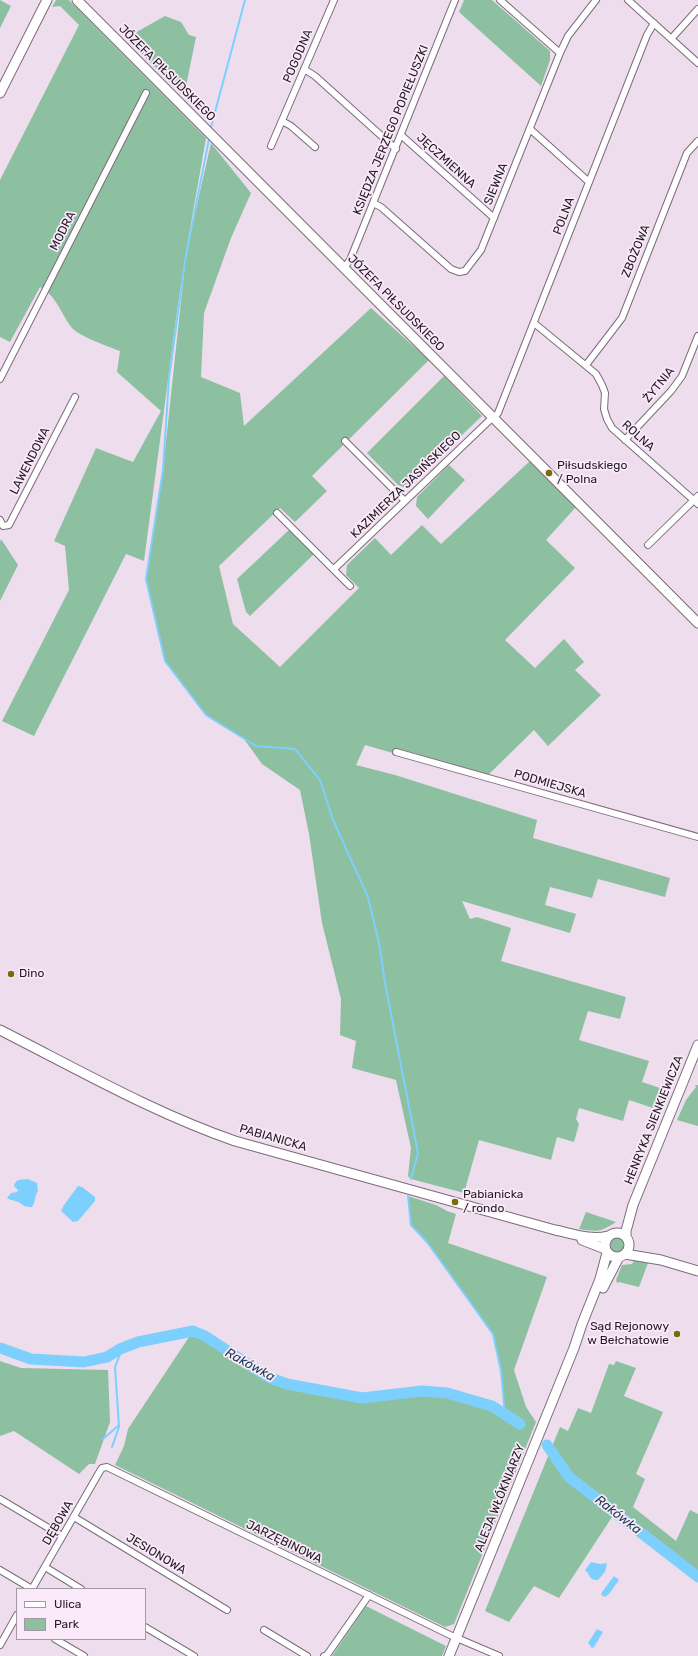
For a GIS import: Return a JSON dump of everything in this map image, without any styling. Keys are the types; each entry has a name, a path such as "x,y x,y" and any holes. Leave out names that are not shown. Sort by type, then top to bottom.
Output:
{"main road":[{"path":"0,93 47,0"},
{"name":"JÓZEFA PIŁSUDSKIEGO","path":"77,0 698,623"},
{"name":"PABIANICKA","path":"0,1030 167,1114 203,1130 236,1141 555,1230 589,1237 602,1238 611,1235"},
{"name":"HENRYKA SIENKIEWICZA","path":"628,1240 626,1231 633,1205 698,1045"},
{"name":"HENRYKA SIENKIEWICZA","path":"611,1235 633,1205"},
{"name":"PABIANICKA","path":"555,1230 606,1251"},
{"path":"661,1260 611,1256 606,1251 606,1240 611,1235 622,1234 638,1249 661,1260 698,1271"},
{"path":"622,1256 629,1248 628,1240"},
{"name":"ALEJA WŁÓKNIARZY","path":"574,1348 600,1279 606,1251"},
{"name":"ALEJA WŁÓKNIARZY","path":"449,1656 574,1348 611,1269 622,1256"}],"street":[{"name":"POGODNA","path":"271,146 334,0"},
{"name":"KSIĘDZA JERZEGO POPIEŁUSZKI","path":"344,268 350,260 402,136 455,0"},
{"path":"500,0 560,53"},
{"name":"SIEWNA","path":"373,203 451,269 459,272 465,271 481,250 568,36 596,0"},
{"path":"628,0 698,63"},
{"path":"671,39 698,9"},
{"name":"POLNA","path":"493,417 498,413 647,35 654,22"},
{"path":"304,69 315,76 396,149"},
{"name":"MODRA","path":"0,379 146,93"},
{"path":"282,121 315,147"},
{"path":"530,129 589,182"},
{"name":"JĘCZMIENNA","path":"402,136 494,218"},
{"name":"ZBOŻOWA","path":"586,365 622,318 687,153 698,141"},
{"name":"ROLNA","path":"534,323 596,374 605,393 604,409 612,428 697,500"},
{"name":"ŻYTNIA","path":"625,440 682,376 698,336"},
{"name":"LAWENDOWA","path":"0,520 3,526 9,525 76,396"},
{"name":"KAZIMIERZA JASIŃSKIEGO","path":"334,569 493,417"},
{"path":"346,441 405,501"},
{"path":"648,545 697,500"},
{"path":"277,513 350,586"},
{"name":"PODMIEJSKA","path":"396,752 698,837"},
{"name":"JARZĘBINOWA","path":"102,1468 111,1468 457,1638 499,1656"},
{"name":"DĘBOWA","path":"33,1588 102,1468"},
{"path":"0,1499 62,1536"},
{"name":"JESIONOWA","path":"74,1517 227,1610"},
{"path":"45,1567 79,1588"},
{"path":"0,1570 30,1588"},
{"path":"324,1656 327,1655 369,1595"},
{"path":"0,1645 16,1618"},
{"path":"146,1628 194,1656"},
{"path":"264,1630 307,1656"},
{"path":"57,1640 84,1656"}],"green space":[{"path":"0,0 11,6 0,28"},
{"path":"56,0 69,0 206,138 185,258 211,143 251,193 231,238 204,313 201,377 240,393 244,426 371,308 429,360 312,476 327,491 295,522 280,508 219,566 233,624 280,667 359,588 346,575 347,565 375,538 391,555 422,525 441,544 530,461 576,507 546,540 575,568 505,640 535,668 564,639 584,662 575,670 601,695 548,746 534,730 484,779 365,745 356,765 395,775 537,820 533,838 670,878 665,897 598,879 592,898 550,887 545,905 576,914 570,933 462,901 470,919 477,917 511,928 501,961 626,997 620,1019 588,1011 579,1040 649,1061 642,1082 669,1091 662,1111 629,1100 623,1121 579,1108 576,1119 579,1124 574,1142 557,1137 551,1160 479,1140 464,1193 411,1179 408,1176 411,1148 396,1080 352,1068 356,1041 340,1035 341,999 322,923 309,834 300,790 262,764 244,739 206,715 165,661 146,579 163,470 185,263 179,297 144,561 126,554 34,736 2,721 69,590 65,546 54,541 96,448 133,462 161,411 117,372 120,351 94,341 72,328 55,300 40,287 10,342 0,337 0,180 79,25 60,6 52,7"},
{"path":"464,0 492,0 550,51 550,60 541,86 459,12"},
{"path":"165,16 181,22 189,35 196,37 184,96 126,38"},
{"path":"444,376 482,416 406,488 398,485 367,453"},
{"path":"449,465 465,480 428,519 416,506 417,497"},
{"path":"289,530 314,554 250,616 246,612 237,579"},
{"path":"1,539 18,565 0,601 0,542"},
{"path":"695,1085 698,1085 698,1126 677,1120 686,1100 696,1087"},
{"path":"408,1196 436,1205 456,1214 448,1243 547,1277 514,1370 526,1407 536,1422 454,1624 445,1627 115,1465 124,1446 128,1429 193,1331 205,1336 268,1377 287,1384 362,1398 422,1391 447,1393 492,1406 505,1415 501,1371 493,1334 427,1243 411,1225"},
{"path":"586,1212 616,1222 599,1230 590,1231 579,1229"},
{"path":"617,1238 622,1240 624,1245 622,1250 617,1252 612,1250 610,1245 612,1240"},
{"path":"635,1259 648,1263 639,1287 619,1282 617,1283 616,1280 622,1265 632,1264"},
{"path":"0,1361 21,1368 108,1370 110,1422 95,1464 89,1464 79,1474 14,1431 0,1436"},
{"path":"616,1361 636,1368 624,1396 663,1412 636,1474 645,1479 633,1507 676,1541 690,1510 698,1514 698,1580 614,1514 559,1598 534,1586 509,1622 485,1611 560,1427 568,1431 578,1408 591,1413 609,1364 614,1365"},
{"path":"366,1606 446,1646 442,1656 332,1656"}],"water":[{"path":"28,1179 37,1183 38,1191 32,1207 25,1206 7,1198 11,1193 17,1192 18,1190 14,1186 16,1182 19,1180"},
{"path":"78,1186 82,1187 95,1197 95,1201 78,1221 73,1222 61,1211"},
{"path":"591,1562 600,1564 607,1563 605,1572 598,1580 591,1578 585,1570"},
{"path":"614,1576 619,1580 609,1594 605,1597 601,1595 602,1592"},
{"path":"597,1629 603,1632 592,1648 588,1643"}],"waterway":[{"path":"211,127 245,0"},
{"path":"209,139 185,261 169,378 163,470 146,579 165,661 206,715 256,746 295,749 320,780 333,820 368,897 379,943 385,983 418,1153 411,1179"},
{"name":"Rakówka","path":"408,1196 411,1225 427,1242 493,1334 501,1371 505,1415"},
{"name":"Rakówka","path":"0,1348 31,1359 84,1362 107,1357 120,1349 138,1342 193,1331 205,1336 268,1377 287,1384 362,1398 422,1391 447,1393 492,1406 520,1424"},
{"path":"112,1447 119,1427 115,1367 122,1349"},
{"path":"103,1439 118,1426"},
{"name":"Rakówka","path":"547,1445 569,1477 698,1577"}],"place":[{"name":"Piłsudskiego / Polna","path":"549,473"},
{"name":"Dino","path":"11,974"},
{"name":"Pabianicka / rondo","path":"455,1202"},
{"name":"Sąd Rejonowy w Bełchatowie","path":"677,1334"}]}
